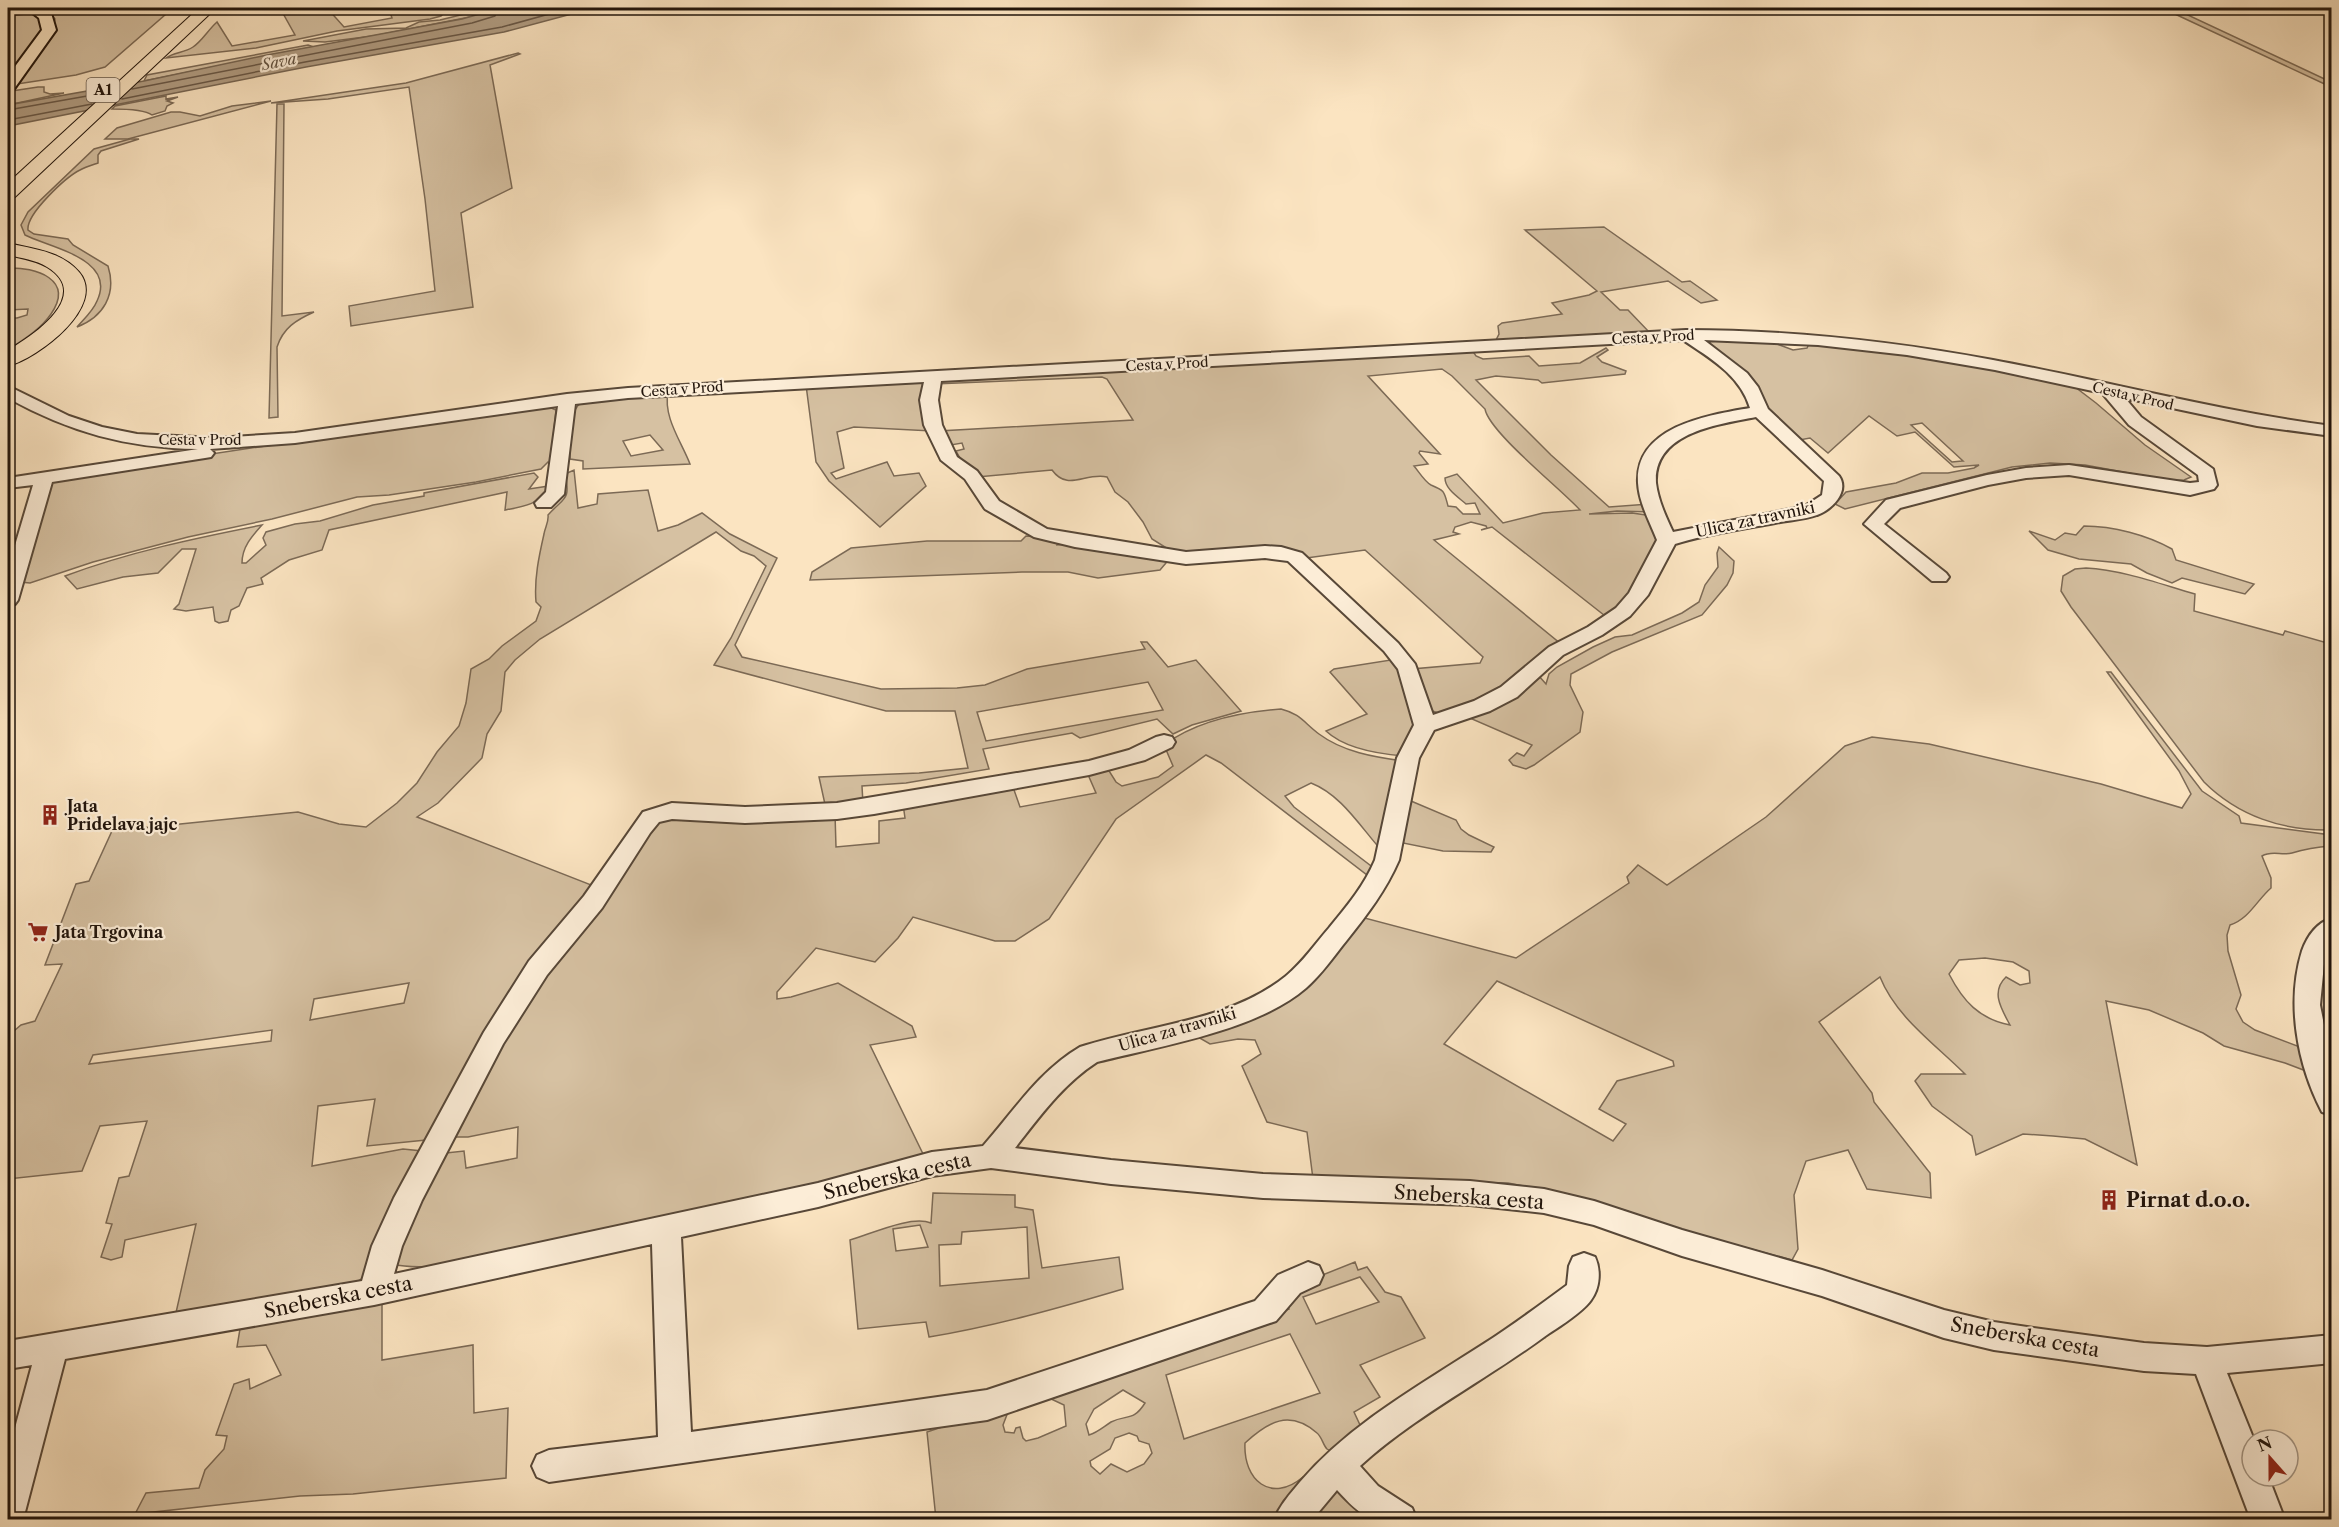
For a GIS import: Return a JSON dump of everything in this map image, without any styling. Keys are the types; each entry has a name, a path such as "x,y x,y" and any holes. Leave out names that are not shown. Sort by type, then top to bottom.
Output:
{"highway":[{"name":"A1","path":"8,176 194,8"},
{"name":"A1","path":"8,193 208,8"},
{"path":"8,201 38,172 40,163"},
{"path":"8,249 56,263 70,276 75,292 70,309 58,324 31,346 8,359"},
{"path":"8,266 45,270 60,282 63,292 61,304 51,320 8,353"}],"main road":[{"path":"9,84 49,30 48,20 37,10"}],"street":[{"name":"Cesta v Prod","path":"8,391 70,422 111,434 177,442 266,440 343,432 567,399 758,384 1686,335 1781,336 1922,353 2036,373 2213,414 2331,431"},
{"name":"Ulica za travniki","path":"1667,540 1693,532 1810,511 1826,503 1835,488 1833,480 1760,411 1757,400 1748,385 1726,362 1686,335"},
{"path":"933,376 929,400 933,425 941,444 950,460 971,475 992,504 1041,533 1075,542 1196,559 1265,552 1295,557 1391,647 1402,661 1418,695 1425,725 1482,706 1509,692 1556,651 1595,631 1623,612 1638,595 1667,540 1647,480 1653,456 1676,434 1694,426 1760,411"},
{"path":"1939,577 1873,524 1893,504 1987,480 2026,473 2069,470 2190,489 2208,485 2207,473 2135,421 2109,391"},
{"path":"544,503 555,494 567,399"},
{"path":"8,483 235,448 266,440"},
{"path":"8,600 44,478"},
{"name":"Ulica za travniki","path":"991,1156 1059,1075 1074,1062 1089,1054 1218,1020 1252,1007 1293,985 1347,923 1383,871 1388,860 1408,758 1425,725"},
{"path":"374,1292 387,1246 409,1198 493,1039 538,968 593,902 651,817 672,811 746,815 837,811 1089,768 1137,755 1164,742"},
{"path":"2331,927 2317,943 2307,987 2310,1034 2331,1104"},
{"name":"Sneberska cesta","path":"8,1355 374,1292 818,1195 932,1164 991,1156 1122,1173 1240,1184 1363,1191 1470,1193 1544,1201 1594,1213 1682,1243 1822,1283 1910,1313 1973,1331 2041,1343 2144,1357 2207,1361 2331,1349"},
{"path":"666,1229 675,1450"},
{"path":"1291,1520 1337,1466 1359,1446 1490,1359 1580,1292 1584,1266"},
{"path":"549,1466 987,1405 1265,1311 1289,1284 1308,1275"},
{"path":"8,1512 53,1347"},
{"path":"2207,1361 2268,1520"},
{"path":"1337,1466 1366,1497 1400,1520"}],"shaded area":[{"path":"59,8 173,8 105,67 76,75 17,84 52,36 55,19 47,10"},
{"path":"280,8 327,8 344,27 392,18 381,8 451,8 443,9 445,12 441,16 430,19 337,31 256,48 166,58 193,47 217,22 232,46 295,35"},
{"path":"451,8 475,8 450,13"},
{"path":"489,8 501,8 470,17 373,36 325,42 303,41 366,29 406,28 419,22 440,20"},
{"path":"2162,8 2173,8 2331,82 2331,87"},
{"path":"35,13 42,20 42,32 8,77 8,16"},
{"path":"308,45 314,47 144,81 147,75"},
{"path":"520,54 490,65 512,188 461,213 473,307 351,326 349,306 435,291 409,87 328,99 271,103 406,83"},
{"path":"44,87 44,92 50,94 64,93 8,105 12,91"},
{"path":"166,96 166,99 178,97 167,101 173,103 167,106 165,111 152,115 139,110 112,109 115,106"},
{"path":"271,101 128,139 105,139 117,128 171,112 200,116 232,106"},
{"path":"277,104 284,104 282,316 314,312 291,325 277,347 278,417 269,418"},
{"path":"130,139 139,139 101,151 98,155 98,163 82,169 66,180 40,206 29,223 28,230 34,234 68,239 73,245 108,266 111,286 106,304 94,317 77,327 91,312 97,301 101,287 98,275 90,265 78,257 25,235 21,225 28,212 94,149"},
{"path":"1604,227 1682,282 1690,281 1717,300 1701,303 1668,281 1601,292 1620,310 1628,310 1651,334 1495,342 1499,334 1498,326 1502,323 1562,314 1552,303 1589,295 1597,291 1525,230"},
{"path":"8,268 29,270 49,277 58,292 57,302 47,320 8,350 8,318 27,315 28,309 8,310 14,276 8,276"},
{"path":"1701,338 1769,341 1793,350 1807,348 1805,343 1855,348 2021,373 2071,384 2145,445 2191,477 2172,481 2085,465 2050,463 2012,467 1845,509 1835,504 1846,492 1896,483 1922,473 1948,473 1979,465 1954,467 1915,432 1897,436 1869,416 1828,453 1810,438 1794,441","holes":["1922,423 1963,461 1952,462 1911,425"]},
{"path":"1606,348 1608,350 1597,357 1602,362 1626,371 1625,374 1542,383 1538,380 1496,376 1476,380 1551,455 1609,507 1649,504 1652,512 1617,511 1589,514 1632,513 1653,516 1660,545 1641,580 1609,619 1492,527 1481,530 1487,528 1486,526 1471,522 1455,527 1453,532 1459,534 1434,540 1561,644 1522,677 1445,715 1429,710 1412,669 1480,663 1483,657 1365,550 1299,559 1205,556 1168,549 1152,539 1143,522 1128,502 1115,492 1107,477 1099,476 1071,481 1064,480 1052,470 977,477 964,465 956,451 964,449 962,443 945,446 939,431 1133,420 1107,379 1102,377 935,384 938,380 1472,350 1476,356 1483,359 1529,356 1539,366 1580,363","holes":["1442,369 1485,409 1489,419 1512,446 1580,510 1543,513 1503,523 1457,474 1445,478 1447,486 1466,504 1475,503 1480,514 1463,514 1456,507 1448,506 1443,492 1427,482 1414,466 1428,464 1419,453 1420,451 1440,454 1368,376"]},
{"path":"924,379 932,431 854,427 837,432 844,468 831,473 836,479 887,462 894,476 919,473 926,486 880,527 829,481 816,462 806,385"},
{"path":"668,392 670,420 690,464 583,469 583,461 570,459 570,428 574,412 582,402","holes":["650,435 663,450 631,456 623,441"]},
{"path":"549,407 556,410 550,466 548,462 541,469 476,482 389,495 357,497 272,519 188,537 93,562 30,583 20,582 48,485 55,481 132,466 511,409"},
{"path":"574,470 578,508 597,504 598,494 648,490 658,531 678,525 702,513 730,534 777,558 735,645 742,657 881,689 957,688 985,685 1027,669 1145,649 1141,642 1147,642 1168,667 1196,660 1241,711 1192,725 1173,734 1157,719 1080,738 1072,733 983,749 989,769 906,783 862,786 863,804 826,809 819,777 919,773 968,768 955,711 886,711 714,665 731,638 766,566 716,532 540,639 515,660 505,672 501,711 487,734 482,758 438,803 417,817 599,888 436,1139 367,1146 375,1099 318,1106 312,1166 403,1149 422,1151 365,1277 350,1286 175,1317 196,1224 125,1240 122,1257 111,1260 101,1257 112,1224 106,1223 119,1178 129,1176 147,1121 100,1126 82,1171 8,1179 8,1036 21,1025 35,1021 62,964 45,965 76,884 89,881 112,831 298,812 339,824 366,827 397,803 417,783 437,752 459,726 466,703 471,669 489,659 502,646 536,621 541,607 536,602 536,576 540,551 548,515 565,498 567,483 565,474","holes":["1148,682 1163,710 986,741 977,712","409,983 404,1003 310,1020 314,999","272,1030 271,1041 89,1064 93,1055"]},
{"path":"534,473 538,477 529,489 549,486 542,497 525,506 505,510 507,492 329,530 322,550 289,560 261,578 263,584 247,588 239,606 231,610 228,621 219,623 215,621 213,607 186,611 174,609 179,604 196,549 182,549 158,573 123,577 77,589 65,576 138,553 262,525 246,547 242,563 246,563 266,545 263,538 266,532 295,524 320,521 373,505 424,496 424,493"},
{"path":"2084,526 2118,530 2141,536 2172,549 2176,560 2254,584 2245,594 2182,578 2172,583 2131,564 2079,559 2048,550 2029,531 2055,540 2065,533 2076,535"},
{"path":"1026,536 1054,538 1058,541 1057,545 1068,544 1171,557 1160,570 1098,578 1068,572 1022,572 810,580 812,572 851,548 927,541 1021,541"},
{"path":"1719,547 1734,561 1733,573 1727,585 1702,615 1612,652 1571,674 1570,685 1583,712 1580,732 1534,765 1526,769 1513,765 1509,760 1517,753 1524,756 1532,745 1465,716 1538,675 1546,684 1549,674 1557,667 1593,647 1615,637 1632,635 1682,613 1699,602 1705,585 1718,567"},
{"path":"2086,568 2128,574 2195,594 2194,611 2283,635 2285,631 2331,644 2331,830 2296,828 2262,819 2231,804 2204,782 2061,591 2063,576 2075,569"},
{"path":"1397,659 1418,719 1404,756 1373,752 1352,746 1326,731 1367,714 1330,672 1334,669"},
{"path":"2107,672 2111,672 2202,791 2239,816 2241,823 2331,835 2331,846 2288,854 2270,853 2262,856 2271,878 2271,888 2248,914 2230,925 2227,935 2228,951 2241,995 2236,1009 2243,1022 2255,1030 2300,1047 2306,1071 2224,1046 2203,1033 2149,1010 2106,1001 2137,1165 2085,1139 2023,1134 1976,1155 1972,1136 1932,1106 1915,1081 1921,1074 1965,1074 1906,1017 1896,1005 1880,977 1819,1022 1872,1093 1874,1102 1930,1173 1931,1198 1867,1189 1848,1150 1806,1161 1794,1195 1798,1249 1792,1260 1677,1229 1627,1211 1569,1195 1508,1183 1313,1179 1307,1132 1267,1122 1242,1066 1261,1054 1255,1040 1238,1039 1210,1044 1191,1033 1234,1022 1361,917 1516,958 1629,883 1627,877 1638,865 1667,885 1766,817 1845,746 1872,737 1929,744 2101,784 2182,808 2191,794 2179,771","holes":["1985,958 2013,962 2029,971 2030,983 2020,985 2006,977 2001,983 1999,1001 2010,1025 1989,1018 1973,1007 1960,993 1949,974 1959,960","1497,981 1673,1061 1674,1066 1617,1081 1599,1109 1626,1124 1613,1141 1444,1044"]},
{"path":"1281,709 1298,716 1319,734 1338,745 1370,755 1403,761 1383,852 1342,804 1322,788 1311,783 1285,796 1294,807 1375,869 1371,878 1221,763 1206,755 1116,819 1049,919 1015,941 995,941 913,917 898,938 875,962 816,948 777,992 777,999 838,983 912,1026 916,1037 870,1045 925,1158 500,1256 431,1266 410,1267 392,1264 437,1154 464,1151 466,1168 517,1158 518,1127 468,1137 446,1137 509,1018 661,816 835,814 836,847 879,843 879,821 905,818 903,804 1013,787 1020,807 1096,793 1086,770 1106,766 1116,782 1122,786 1158,777 1173,766 1164,745 1177,737 1220,719"},
{"path":"1411,801 1456,820 1461,829 1469,835 1494,847 1491,852 1443,851 1398,842 1406,804"},
{"path":"2331,922 2331,1108 2314,1058 2318,938"},
{"path":"933,1193 1015,1195 1015,1207 1033,1210 1042,1268 1119,1257 1123,1289 1027,1316 929,1337 926,1322 858,1329 850,1240 902,1223 923,1221 931,1223","holes":["920,1225 928,1247 896,1251 893,1229","1027,1227 1029,1278 940,1286 939,1245 961,1244 962,1232"]},
{"path":"1355,1262 1358,1270 1367,1267 1385,1292 1401,1297 1425,1338 1360,1365 1380,1397 1354,1412 1360,1425 1336,1453 1327,1449 1319,1435 1307,1426 1288,1420 1271,1424 1245,1443 1249,1468 1261,1484 1270,1488 1280,1488 1291,1485 1303,1477 1311,1483 1282,1519 936,1519 927,1432 995,1409 1008,1412 1003,1425 1005,1432 1014,1433 1016,1428 1020,1427 1026,1441 1038,1438 1066,1426 1064,1405 1047,1397 1289,1309 1284,1296 1315,1278","holes":["1360,1277 1379,1302 1316,1324 1303,1297","1290,1334 1320,1393 1184,1439 1166,1375","1123,1390 1145,1403 1137,1413 1111,1422 1089,1435 1086,1424 1094,1409","1129,1433 1137,1436 1139,1441 1149,1444 1152,1453 1144,1464 1127,1472 1111,1464 1100,1474 1091,1466 1090,1461 1110,1449 1115,1438"]},
{"path":"382,1302 382,1360 473,1345 474,1413 508,1408 506,1478 353,1494 300,1496 135,1514 146,1493 199,1488 205,1470 224,1449 227,1436 216,1435 234,1384 249,1379 250,1389 281,1375 266,1345 237,1347 240,1329"},
{"path":"1335,1485 1389,1520 1296,1520"}],"water":[{"name":"Sava","path":"501,8 594,8 504,32 306,67 8,126 8,105 462,19"}],"waterway":[{"path":"8,15 54,8"}],"place":[{"name":"Jata Pridelava jajc","path":"50,815"},
{"name":"Jata Trgovina","path":"38,932"},
{"name":"Pirnat d.o.o.","path":"2109,1200"}]}
